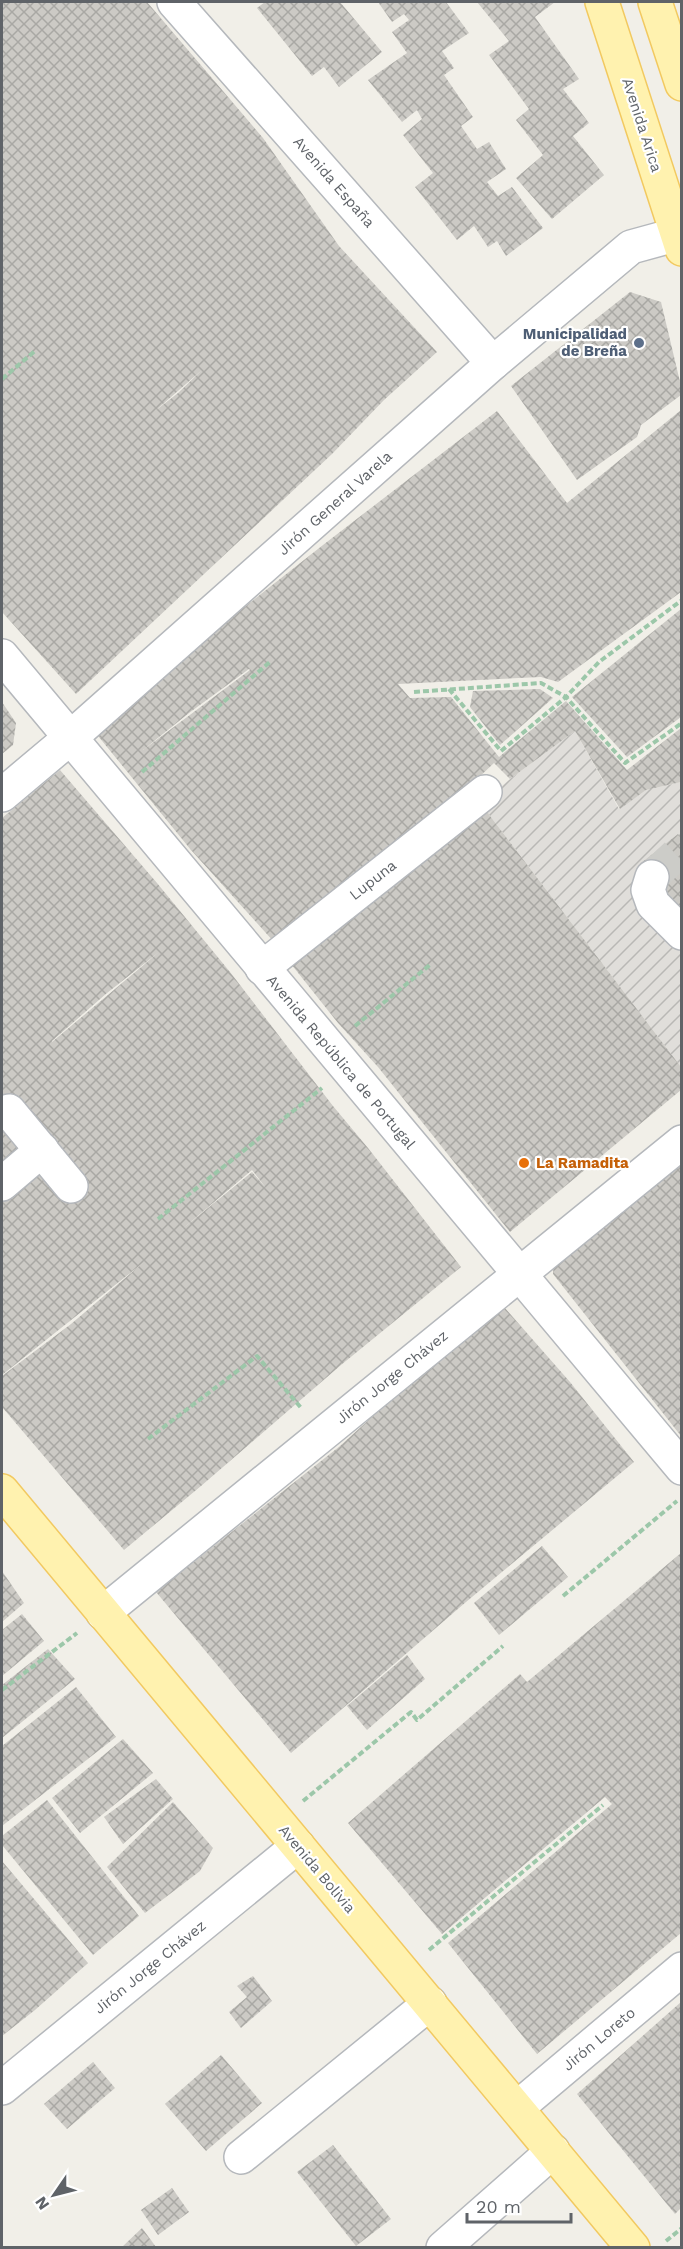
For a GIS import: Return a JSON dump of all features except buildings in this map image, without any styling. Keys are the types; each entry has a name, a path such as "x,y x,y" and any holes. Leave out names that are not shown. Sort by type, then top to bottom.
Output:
{"main road":[{"name":"Avenida Arica","path":"602,2 680,238"},
{"path":"655,2 681,84"},
{"name":"Avenida Bolivia","path":"2,1491 633,2247"}],"street":[{"name":"Avenida España","path":"174,2 493,363"},
{"name":"Jirón General Varela","path":"2,795 70,738 493,363 631,247 680,238"},
{"name":"Avenida República de Portugal","path":"2,656 681,1468"},
{"name":"Lupuna","path":"262,968 484,792"},
{"path":"652,877 648,890 653,904 681,933"},
{"path":"9,1111 71,1186"},
{"name":"Jirón Jorge Chávez","path":"104,1613 681,1142"},
{"path":"2,1184 42,1150"},
{"name":"Jirón Jorge Chávez","path":"2,2088 288,1834"},
{"name":"Jirón Loreto","path":"517,2108 681,1970"},
{"path":"241,2157 430,2003"},
{"path":"443,2247 553,2151"}],"path":[{"path":"2,379 35,351"},
{"path":"449,689 501,751 566,697 599,662 681,600"},
{"path":"117,794 271,662"},
{"path":"414,692 542,683 566,697 625,763 681,723"},
{"path":"158,1219 338,1058 431,964"},
{"path":"148,1439 257,1356 323,1434"},
{"path":"563,1596 681,1497"},
{"path":"2,1690 104,1613"},
{"path":"288,1834 411,1712 417,1719 503,1646"},
{"path":"403,1972 603,1806"},
{"path":"658,2247 681,2228"}],"shaded area":[{"path":"575,731 619,809 646,790 681,782 681,1067 481,804 510,779"}],"tunnel":[{"path":"652,877 682,849"}],"place":[{"name":"Municipalidad de Breña","path":"639,343"},
{"name":"La Ramadita","path":"524,1163"}]}
